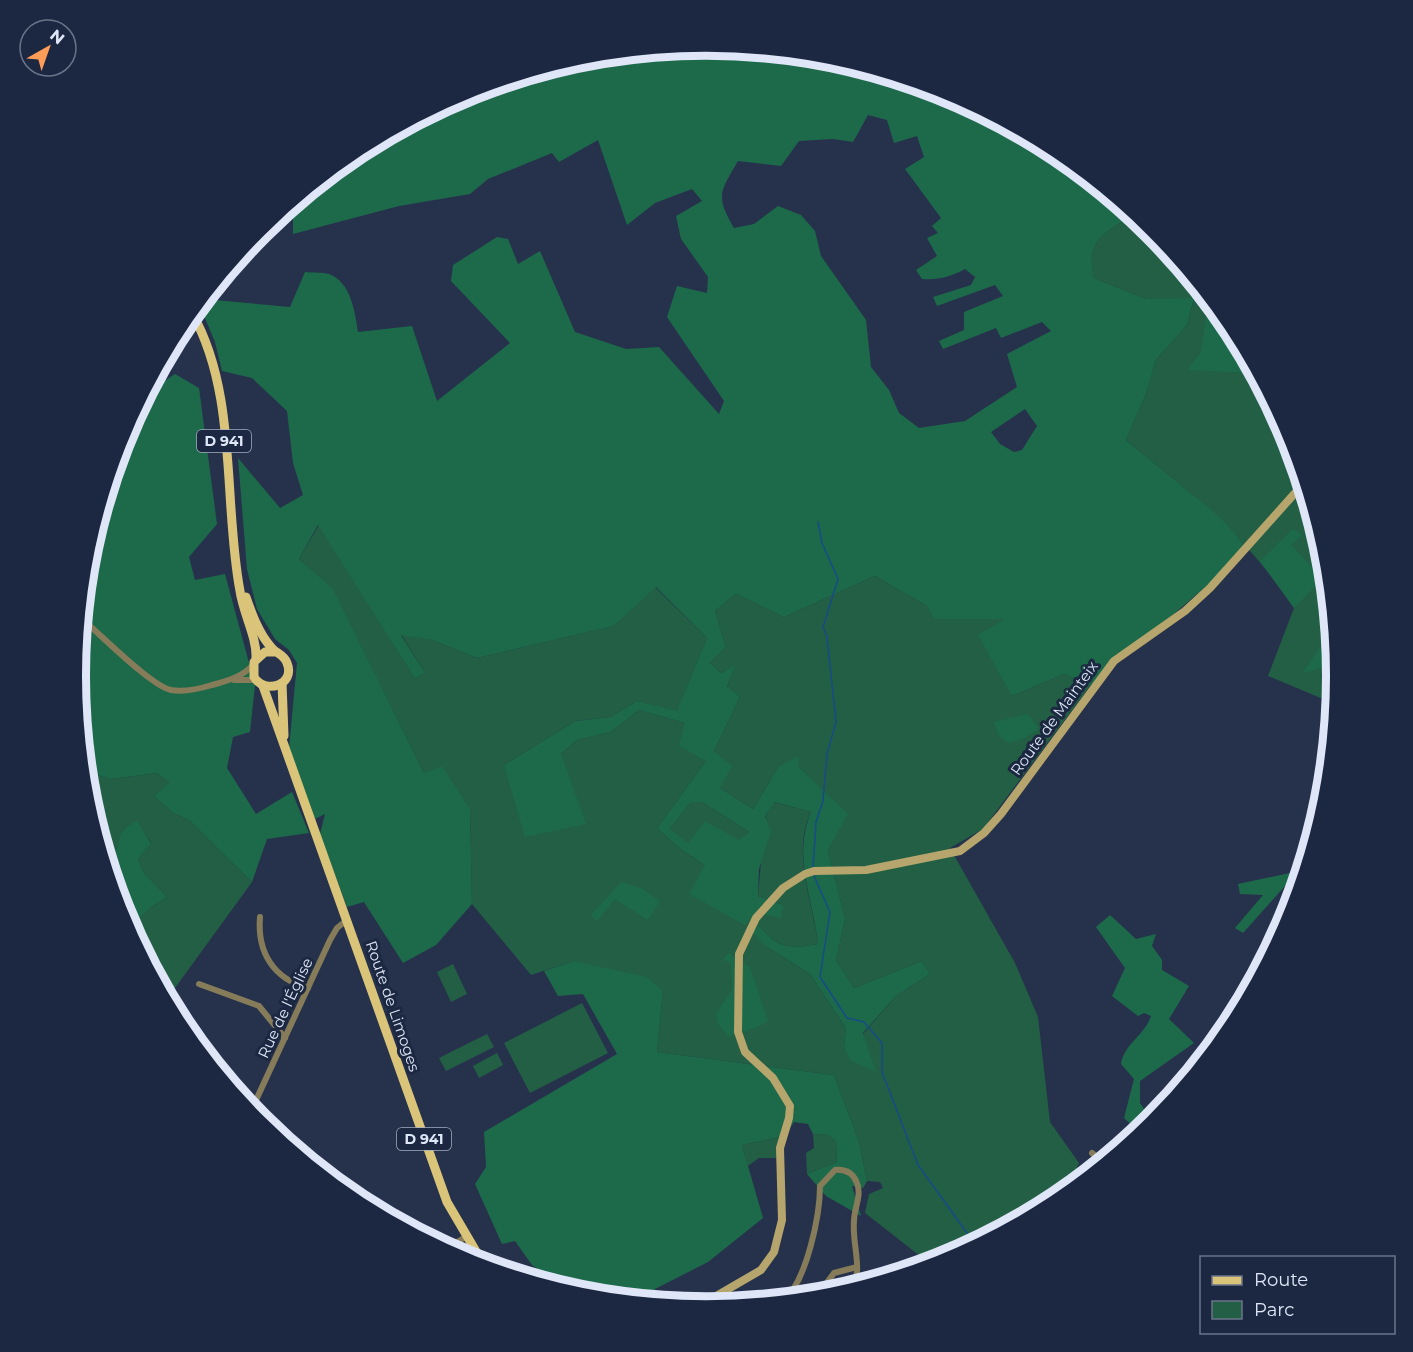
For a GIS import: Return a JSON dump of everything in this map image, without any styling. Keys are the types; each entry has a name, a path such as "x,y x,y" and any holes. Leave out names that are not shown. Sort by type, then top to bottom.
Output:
{"main road":[{"name":"D 941","path":"197,322 206,339 219,389 238,574 254,662"},
{"name":"Route de Mainteix","path":"717,1296 761,1270 774,1252 782,1220 780,1148 789,1118 790,1106 773,1078 745,1052 738,1032 739,954 753,924 783,888 805,874 814,871 866,870 960,851 984,833 1001,814 1114,661 1185,611 1210,588 1298,490"},
{"name":"D 941","path":"238,574 255,622 270,647 276,652"},
{"path":"265,652 276,652 282,655 288,666 288,672 282,683 273,687 259,683 254,662 265,652"},
{"name":"Route de Limoges","path":"259,683 347,920 447,1202 476,1252"},
{"name":"Route de Limoges","path":"282,683 285,751"}],"street":[{"path":"88,624 152,680 169,690 187,691 230,680 246,672 254,662"},
{"path":"230,680 259,683"},
{"path":"260,917 262,945 280,976 291,984 308,988"},
{"name":"Rue de l'Église","path":"255,1102 333,934 342,922 347,920"},
{"path":"199,984 259,1006 285,1038"},
{"path":"1092,1153 1098,1157"},
{"path":"793,1290 797,1285 815,1232 820,1212 820,1186 835,1170 844,1170 857,1183 859,1194 854,1220 857,1267 855,1278"},
{"path":"456,1243 467,1236"},
{"path":"827,1285 834,1273 857,1267"}],"green space":[{"path":"666,57 747,57 828,67 867,77 906,88 981,119 1051,160 1126,219 1106,233 1095,246 1092,255 1094,278 1146,299 1194,298 1187,325 1156,360 1146,394 1126,440 1222,519 1244,545 1211,582 1091,685 1064,674 1012,696 978,635 1005,619 934,619 927,606 875,576 784,617 736,594 715,611 726,647 710,663 721,673 735,665 727,687 740,697 714,751 732,766 720,788 753,809 778,767 798,756 799,767 848,814 828,850 845,919 836,960 854,988 922,961 930,974 896,996 863,1033 876,1072 850,1060 844,1046 846,1028 810,974 767,947 752,932 759,926 766,934 785,946 799,947 818,944 806,878 803,846 811,812 774,802 765,817 771,831 759,869 758,896 783,905 781,918 761,915 752,918 745,925 689,894 705,865 683,851 657,828 706,761 679,746 685,723 639,710 611,732 577,740 561,754 586,824 525,837 504,765 575,721 610,717 637,701 677,711 707,638 656,587 614,626 477,658 432,640 401,635 425,673 415,679 318,525 299,559 333,589 424,773 442,766 470,809 472,904 436,945 403,963 364,902 347,907 320,834 325,814 315,819 289,748 297,663 289,650 275,639 257,609 247,569 238,458 280,508 303,495 293,463 287,411 252,378 222,371 215,342 203,314 213,300 290,307 305,272 329,274 342,284 351,298 358,332 412,326 437,401 510,343 451,281 453,265 497,237 508,239 518,264 540,251 575,332 626,349 659,347 719,414 724,401 667,317 677,286 707,293 708,277 681,239 676,216 702,201 692,189 655,203 627,225 598,140 559,162 552,153 488,179 470,194 399,206 293,234 293,213 362,160 432,119 507,88 585,67 626,61","holes":["868,115 887,120 894,143 917,136 924,157 905,169 941,218 932,226 938,233 927,238 937,256 916,270 922,279 944,277 965,269 975,277 971,285 933,297 937,306 995,285 1003,296 964,312 964,330 939,341 943,349 996,328 1001,338 1042,322 1051,331 1007,354 1017,387 965,421 919,428 899,413 889,390 871,367 866,320 821,256 815,231 801,215 778,206 754,224 734,228 722,201 724,187 738,161 781,166 799,141 833,139 853,142","1025,409 1037,426 1022,450 1014,452 1000,444 991,432","691,802 702,802 749,832 739,840 705,821 688,843 670,829"]},
{"path":"1126,219 1173,267 1222,331 1263,402 1294,477 1315,555 1326,635 1326,700 1268,676 1294,608 1263,566 1243,543 1195,497 1126,440 1146,394 1156,360 1187,325 1194,299 1146,299 1094,278 1092,255 1095,246 1106,233"},
{"path":"1207,310 1247,373 1188,370 1201,352"},
{"path":"175,374 199,388 217,524 189,557 195,580 225,574 255,685 250,732 233,737 227,768 256,814 292,792 309,833 267,839 252,882 190,821 173,813 154,796 170,782 157,773 110,779 94,774 87,717 86,676 87,635 98,555 107,515 133,439 161,381 163,382"},
{"path":"319,525 415,679 425,673 401,634 432,640 477,658 614,626 655,587 707,638 677,712 637,701 610,717 575,721 504,765 561,754 577,740 611,732 639,710 685,723 706,761 657,828 683,851 705,865 750,918 766,914 783,905 758,896 765,818 773,802 811,812 805,828 803,861 818,944 799,947 785,946 766,934 759,926 767,947 810,974 846,1028 844,1046 875,1071 863,1034 896,996 930,974 922,961 854,988 836,960 845,919 828,850 847,814 799,767 778,767 753,809 720,788 714,751 740,697 727,688 734,666 721,673 710,663 726,647 715,611 736,594 784,617 875,576 927,606 935,619 1006,619 1012,696 1064,674 1091,685 983,829 950,848 1015,963 1038,1017 1050,1122 1079,1163 1073,1176 1051,1192 981,1233 936,1252 920,1256 865,1213 869,1194 883,1188 880,1182 867,1181 859,1142 834,1075 657,1052 663,991 574,961 531,975 472,904 470,809 424,773 333,590 299,559"},
{"path":"1293,529 1302,535 1291,545 1314,569 1317,569 1320,582 1294,608 1260,561"},
{"path":"1326,646 1327,665 1302,674 1320,647"},
{"path":"1028,714 1039,729 1025,738 1009,743 999,736 994,722"},
{"path":"157,773 171,782 154,796 173,813 190,821 252,882 172,991 137,921 150,908 167,897 144,873 138,859 151,842 136,822 118,848 111,851 94,774 110,779"},
{"path":"1314,800 1307,831 1304,830 1309,802"},
{"path":"691,802 702,802 749,832 739,841 688,844 670,829"},
{"path":"137,821 151,843 138,859 144,873 167,897 150,908 137,921 111,851 118,848 119,839 129,826"},
{"path":"1290,873 1294,875 1289,889 1285,886 1243,933 1235,928 1263,895 1240,894 1238,884"},
{"path":"621,882 641,888 660,901 648,920 615,899 597,921 591,915"},
{"path":"1110,915 1136,939 1156,934 1152,946 1162,960 1162,970 1189,986 1169,1019 1194,1043 1140,1081 1140,1103 1147,1113 1133,1126 1124,1118 1134,1079 1121,1064 1126,1051 1144,1029 1151,1016 1144,1013 1138,1016 1112,996 1125,968 1096,927"},
{"path":"729,953 750,967 768,1021 729,1037 718,1024 716,1014 732,990 731,964 723,959"},
{"path":"574,961 646,977 663,991 657,1052 834,1075 859,1142 867,1181 863,1188 852,1186 861,1216 826,1196 807,1174 837,1162 836,1142 829,1135 813,1134 808,1124 794,1122 785,1136 742,1145 763,1218 708,1262 655,1289 655,1294 605,1288 546,1275 532,1265 515,1241 502,1244 475,1184 486,1167 484,1132 617,1054 583,994 558,996 544,971"},
{"path":"453,964 467,994 451,1002 437,972"},
{"path":"582,1003 608,1053 530,1093 504,1043"},
{"path":"487,1034 494,1047 446,1071 439,1058"},
{"path":"497,1053 503,1065 479,1078 473,1066"},
{"path":"813,1134 829,1135 836,1142 837,1162 807,1174 806,1153 814,1148"},
{"path":"785,1136 777,1158 759,1158 748,1166 742,1145"}],"waterway":[{"path":"813,867 816,822 823,801 827,754 836,722 827,637 823,627 838,579 822,543 818,522"},
{"path":"814,876 830,912 820,977 847,1018 864,1022 882,1043 882,1072 918,1165 970,1238"}]}
